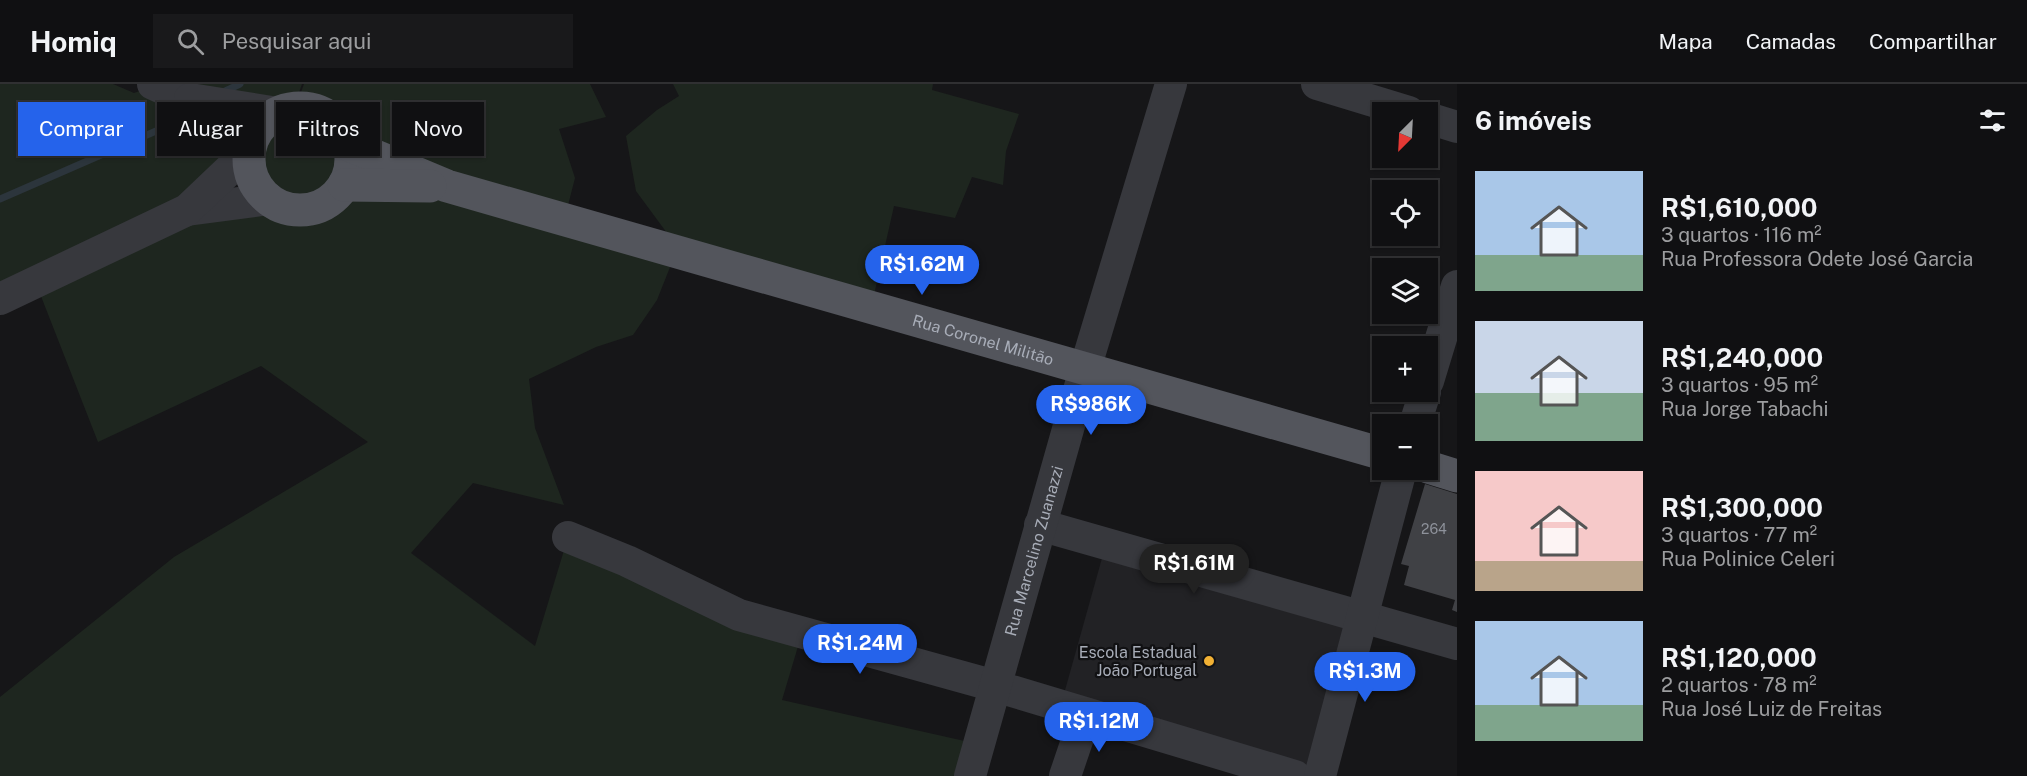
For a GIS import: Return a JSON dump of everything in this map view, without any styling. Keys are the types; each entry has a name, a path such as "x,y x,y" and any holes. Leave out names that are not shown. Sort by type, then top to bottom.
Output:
{"main road":[{"path":"264,123 276,114"},
{"path":"250,156 252,178 259,190 269,199 288,208 310,209 336,196 350,172 351,156"},
{"name":"Rua Coronel Militão","path":"375,156 447,186 1372,451"},
{"name":"Rua Coronel Militão","path":"344,185 447,186"},
{"path":"1438,470 1457,476"}],"street":[{"path":"153,84 188,102"},
{"name":"Rua Marcelino Zuanazzi","path":"970,776 1085,369 1171,84"},
{"path":"1317,84 1376,102"},
{"path":"183,98 276,113"},
{"path":"1438,121 1457,128"},
{"path":"187,210 242,156"},
{"path":"0,299 187,210 269,199"},
{"path":"1438,348 1457,286"},
{"path":"1320,776 1398,480"},
{"path":"1040,525 1457,644"},
{"path":"568,537 627,561 739,615 995,686 1294,776"},
{"path":"1065,776 1086,714"}],"shaded area":[{"path":"0,84 113,84 134,93 148,88 149,84 302,84 296,102 276,102 276,113 264,121 264,102 157,102 157,156 233,156 186,208 0,294"},
{"path":"304,84 590,84 606,117 559,129 575,178 565,217 380,153 380,102 297,102"},
{"path":"673,84 933,84 932,90 1019,114 1006,151 1003,185 972,177 955,218 894,206 872,304 678,248 636,191 626,136 657,110 679,96"},
{"path":"276,115 276,156 350,156 347,178 336,195 310,209 290,209 272,201 258,187 250,169 250,156 264,156 264,123"},
{"path":"344,190 446,191 674,257 657,300 633,335 596,347 529,379 535,428 564,505 473,483 411,553 535,646 568,537 802,633 782,700 969,742 959,776 0,776 0,697 174,557 368,442 261,366 98,442 37,286 187,215 268,205 281,212 295,215 310,214 324,210"},
{"name":"Escola Estadual João Portugal","path":"1104,551 1356,622 1315,775 1062,701"}],"building":[{"path":"1425,484 1457,494 1457,612 1452,610 1455,600 1404,585 1409,566 1401,564"}],"waterway":[{"path":"221,93 240,84"},
{"path":"0,199 157,131"}],"place":[{"name":"Escola Estadual João Portugal","path":"1209,661"}]}
